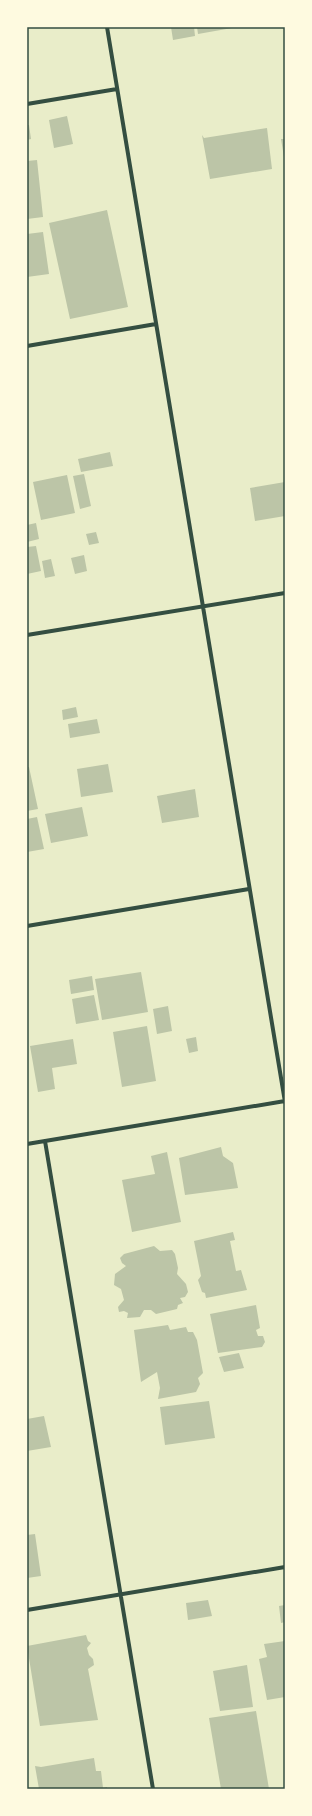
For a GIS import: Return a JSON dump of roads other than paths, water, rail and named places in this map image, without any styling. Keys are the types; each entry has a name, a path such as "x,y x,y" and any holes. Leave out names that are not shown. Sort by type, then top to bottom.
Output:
{"street":[{"path":"27,1144 285,1102 107,27"},
{"path":"27,104 117,88"},
{"path":"27,346 156,324"},
{"path":"27,635 285,593"},
{"path":"27,926 250,889"},
{"path":"45,1141 153,1789"},
{"path":"27,1610 285,1567"}]}
